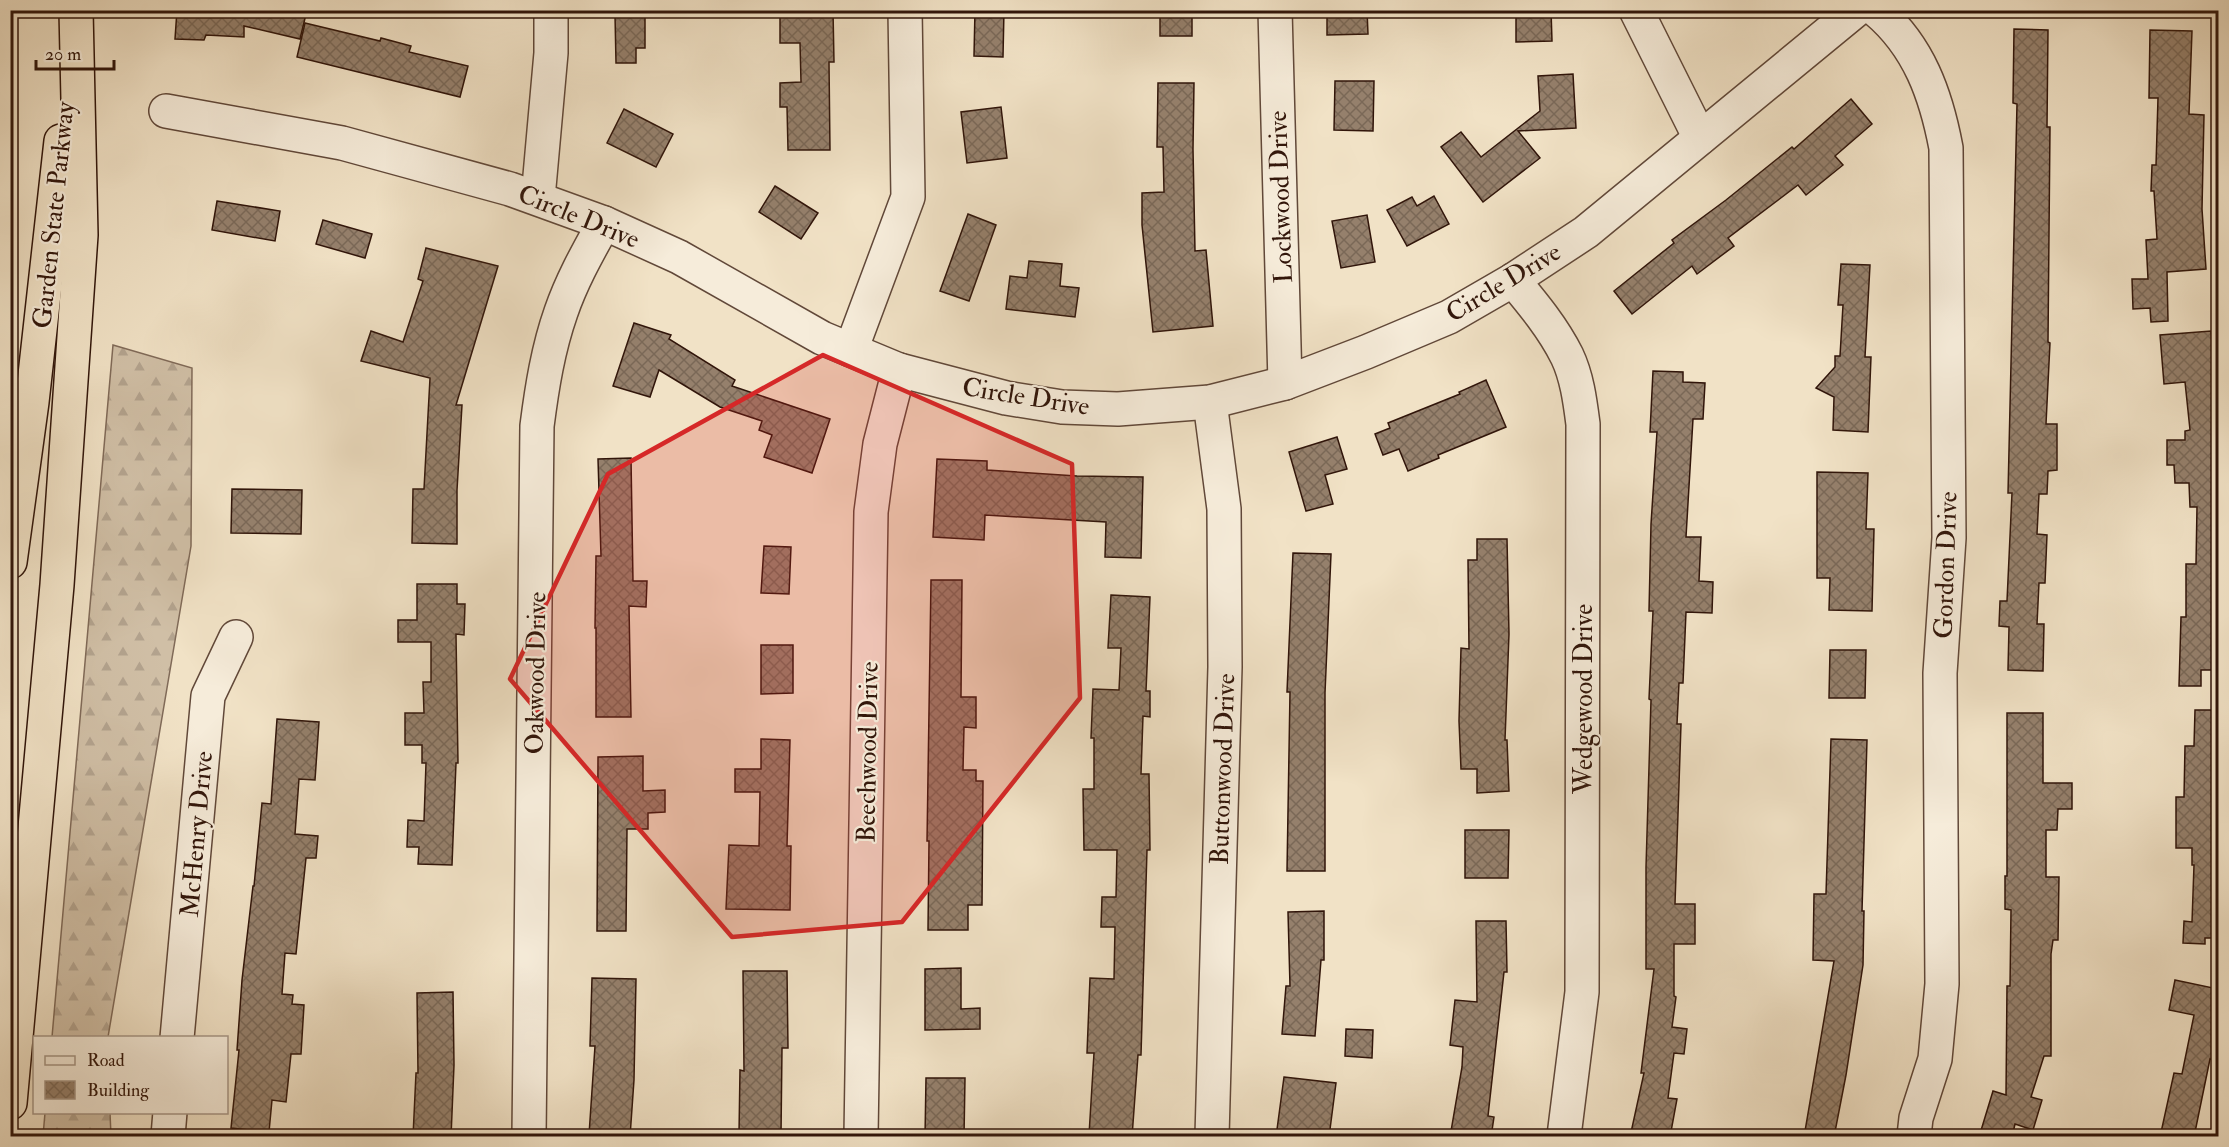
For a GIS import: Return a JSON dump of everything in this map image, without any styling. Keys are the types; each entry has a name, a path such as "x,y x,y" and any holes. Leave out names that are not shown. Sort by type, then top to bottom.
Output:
{"highway":[{"name":"Garden State Parkway","path":"10,562 50,249 74,10"},
{"path":"10,1103 52,641 81,235 74,10"}],"street":[{"path":"538,198 551,53 551,10"},
{"path":"851,350 908,197 905,10"},
{"name":"Lockwood Drive","path":"1275,10 1285,383"},
{"path":"1636,10 1700,138"},
{"name":"Circle Drive","path":"166,111 342,143 538,198 604,223 679,257 822,338 899,370 1005,398 1062,407 1118,410 1210,402 1285,383 1449,317 1513,280 1586,232 1856,10"},
{"name":"Gordon Drive","path":"1876,10 1907,45 1926,77 1939,112 1946,148 1949,538 1940,673 1942,984 1935,1059 1916,1118 1914,1137"},
{"name":"Oakwood Drive","path":"529,1137 537,426 544,372 561,312 579,267 604,223"},
{"name":"Wedgewood Drive","path":"1513,280 1548,324 1567,357 1578,390 1584,424 1582,992 1564,1137"},
{"name":"Beechwood Drive","path":"861,1137 871,512 880,444 899,370"},
{"name":"Buttonwood Drive","path":"1210,402 1224,509 1225,668 1212,1137"},
{"name":"McHenry Drive","path":"177,1036 208,696 236,637"},
{"path":"168,1137 170,1114"}],"highlighted area":[{"path":"823,355 1072,464 1080,698 902,922 732,937 510,679 608,474"}],"green space":[{"path":"113,345 192,368 191,546 108,1036 52,1036"},
{"path":"45,1114 110,1114 111,1136 43,1136"}],"building":[{"path":"177,10 307,10 300,39 244,26 244,37 206,35 204,40 175,39"},
{"path":"780,10 833,10 834,62 829,62 830,150 788,150 787,107 780,107 780,83 801,82 800,43 780,43"},
{"path":"975,10 1004,10 1003,57 974,56"},
{"path":"1160,10 1192,10 1192,36 1160,36"},
{"path":"1327,10 1367,10 1368,34 1327,35"},
{"path":"1516,10 1551,10 1552,41 1516,42"},
{"path":"615,15 645,15 645,48 636,48 636,63 616,63"},
{"path":"305,23 380,41 381,38 411,46 409,52 468,66 460,97 297,57"},
{"path":"2014,29 2048,30 2047,127 2050,127 2048,342 2050,343 2046,424 2057,424 2057,470 2048,471 2047,494 2039,494 2037,534 2047,535 2045,583 2039,583 2037,624 2044,624 2043,671 2008,670 2009,627 1999,626 2000,601 2007,601 2012,493 2008,493 2017,104 2013,103"},
{"path":"2150,30 2192,31 2189,114 2204,115 2202,209 2206,269 2167,272 2168,321 2151,322 2150,308 2133,309 2132,279 2148,279 2146,240 2157,239 2154,191 2151,191 2152,165 2156,165 2158,98 2149,98"},
{"path":"1573,74 1576,128 1518,131 1540,158 1483,202 1441,147 1461,132 1481,157 1540,111 1538,76"},
{"path":"1335,81 1374,81 1373,131 1334,130"},
{"path":"1158,83 1194,83 1195,251 1206,250 1213,326 1153,332 1142,225 1142,193 1164,192 1163,147 1157,147"},
{"path":"1851,99 1872,124 1835,156 1843,165 1806,195 1798,185 1728,238 1734,246 1697,274 1692,266 1632,314 1614,291 1674,243 1672,240 1792,147 1794,149"},
{"path":"1001,107 1007,158 967,163 961,112"},
{"path":"624,109 673,134 656,167 607,143"},
{"path":"775,186 818,213 801,239 759,212"},
{"path":"1434,196 1449,224 1407,246 1387,210 1412,197 1417,206"},
{"path":"217,201 280,211 275,241 212,230"},
{"path":"968,214 996,225 969,301 940,291"},
{"path":"1367,215 1375,262 1341,268 1332,221"},
{"path":"323,220 372,234 365,258 316,244"},
{"path":"426,248 498,266 456,405 462,405 457,490 457,544 412,543 413,489 424,489 430,378 361,361 371,331 403,342 423,281 418,279"},
{"path":"1029,261 1062,264 1060,286 1079,288 1075,317 1006,309 1010,276 1027,278"},
{"path":"1841,264 1870,265 1865,357 1871,357 1868,432 1833,430 1834,397 1816,388 1835,367 1835,356 1840,356 1843,305 1838,305"},
{"path":"634,323 671,335 669,339 735,380 732,386 830,419 812,473 764,457 772,435 759,430 762,421 720,407 659,370 650,397 613,386"},
{"path":"2211,331 2218,417 2218,670 2201,670 2201,686 2179,686 2181,617 2186,617 2186,564 2196,564 2197,507 2190,507 2189,483 2175,483 2174,465 2167,465 2167,440 2185,440 2185,431 2190,430 2185,382 2164,384 2160,335"},
{"path":"1653,371 1683,372 1683,382 1705,383 1703,419 1693,419 1686,537 1701,537 1699,581 1713,582 1712,613 1686,612 1683,683 1679,683 1677,724 1681,724 1675,904 1695,904 1695,944 1674,944 1674,996 1676,997 1672,1027 1687,1029 1684,1054 1674,1053 1668,1098 1677,1099 1670,1137 1630,1137 1644,1073 1641,1073 1654,969 1646,969 1646,867 1651,700 1649,699 1653,611 1649,611 1651,524 1657,432 1650,432"},
{"path":"1486,380 1506,427 1438,455 1439,458 1408,471 1399,449 1383,455 1375,434 1390,428 1388,423 1460,394 1459,392"},
{"path":"1337,437 1347,469 1325,475 1333,504 1306,511 1289,452"},
{"path":"631,458 633,581 647,581 646,607 629,606 631,717 596,717 596,556 601,556 598,459"},
{"path":"937,459 987,461 987,470 1077,476 1143,477 1141,558 1105,557 1106,522 985,515 984,540 933,537"},
{"path":"1817,472 1868,473 1866,529 1874,529 1872,611 1829,610 1830,578 1817,578"},
{"path":"232,489 302,490 301,534 231,533"},
{"path":"1477,539 1507,539 1509,634 1505,740 1507,740 1509,791 1477,793 1477,769 1461,769 1459,721 1461,648 1469,649 1468,560 1477,560"},
{"path":"764,546 791,547 789,594 761,593"},
{"path":"1293,553 1331,554 1325,693 1325,871 1287,871 1290,692 1287,692"},
{"path":"931,580 962,580 961,697 976,697 976,728 964,727 963,770 976,770 976,781 983,781 982,905 968,905 968,930 928,930"},
{"path":"417,584 457,584 457,604 465,604 464,635 456,634 458,763 456,763 452,865 418,864 419,847 407,847 408,820 424,821 426,763 422,763 422,745 405,745 405,713 424,713 423,682 431,682 431,642 398,642 398,620 417,620"},
{"path":"1111,595 1150,597 1146,691 1150,691 1150,717 1143,716 1141,774 1149,774 1150,850 1147,850 1141,1055 1138,1055 1132,1137 1089,1135 1094,1053 1087,1053 1090,978 1114,979 1115,927 1101,927 1102,897 1116,897 1117,850 1084,850 1083,789 1094,789 1094,738 1091,738 1093,689 1119,690 1121,648 1108,648"},
{"path":"761,645 793,645 793,693 761,694"},
{"path":"1830,650 1866,650 1865,698 1829,698"},
{"path":"2195,710 2218,710 2218,938 2205,938 2205,944 2183,943 2184,921 2192,922 2194,865 2192,865 2192,848 2176,848 2176,797 2184,797 2185,746 2194,746"},
{"path":"2007,713 2043,713 2043,783 2072,783 2072,809 2058,809 2057,830 2046,830 2046,877 2059,877 2058,940 2053,940 2051,954 2051,1056 2044,1056 2031,1097 2042,1100 2033,1130 2015,1124 2012,1137 1979,1137 1993,1091 2006,1095 2007,986 2010,986 2011,910 2005,909"},
{"path":"277,719 319,722 315,780 299,779 295,834 318,836 316,858 306,858 296,954 285,953 282,994 293,995 292,1004 304,1005 301,1054 291,1054 286,1102 272,1100 269,1132 231,1128 239,1050 237,1050 242,980 262,803 271,804"},
{"path":"761,739 790,740 787,846 791,846 790,910 726,909 729,845 759,846 760,792 735,792 735,769 761,769"},
{"path":"1831,739 1867,740 1862,911 1864,911 1863,965 1834,1137 1804,1137 1834,961 1813,960 1814,894 1826,894"},
{"path":"643,756 643,791 665,790 665,812 648,813 648,829 627,829 626,931 597,931 598,757"},
{"path":"1465,830 1509,830 1508,878 1465,878"},
{"path":"1324,911 1324,960 1321,960 1315,1036 1282,1034 1286,986 1290,986 1288,912"},
{"path":"1476,921 1506,921 1507,972 1504,972 1488,1116 1494,1117 1491,1137 1450,1137 1462,1067 1463,1047 1450,1045 1455,1000 1477,1002"},
{"path":"961,968 961,1009 980,1008 980,1029 925,1030 925,969"},
{"path":"743,971 787,971 788,1048 782,1048 781,1135 739,1134 740,1070 744,1071"},
{"path":"592,978 636,979 634,1080 630,1137 589,1135 595,1046 590,1046"},
{"path":"2175,980 2218,989 2218,1039 2214,1060 2210,1059 2194,1137 2160,1137 2174,1073 2182,1074 2194,1015 2169,1010"},
{"path":"453,992 454,1065 451,1137 413,1137 416,1073 418,1073 417,993"},
{"path":"1346,1029 1373,1030 1372,1058 1345,1056"},
{"path":"1284,1077 1336,1083 1329,1137 1276,1137"},
{"path":"926,1078 965,1078 964,1137 925,1137"}]}
